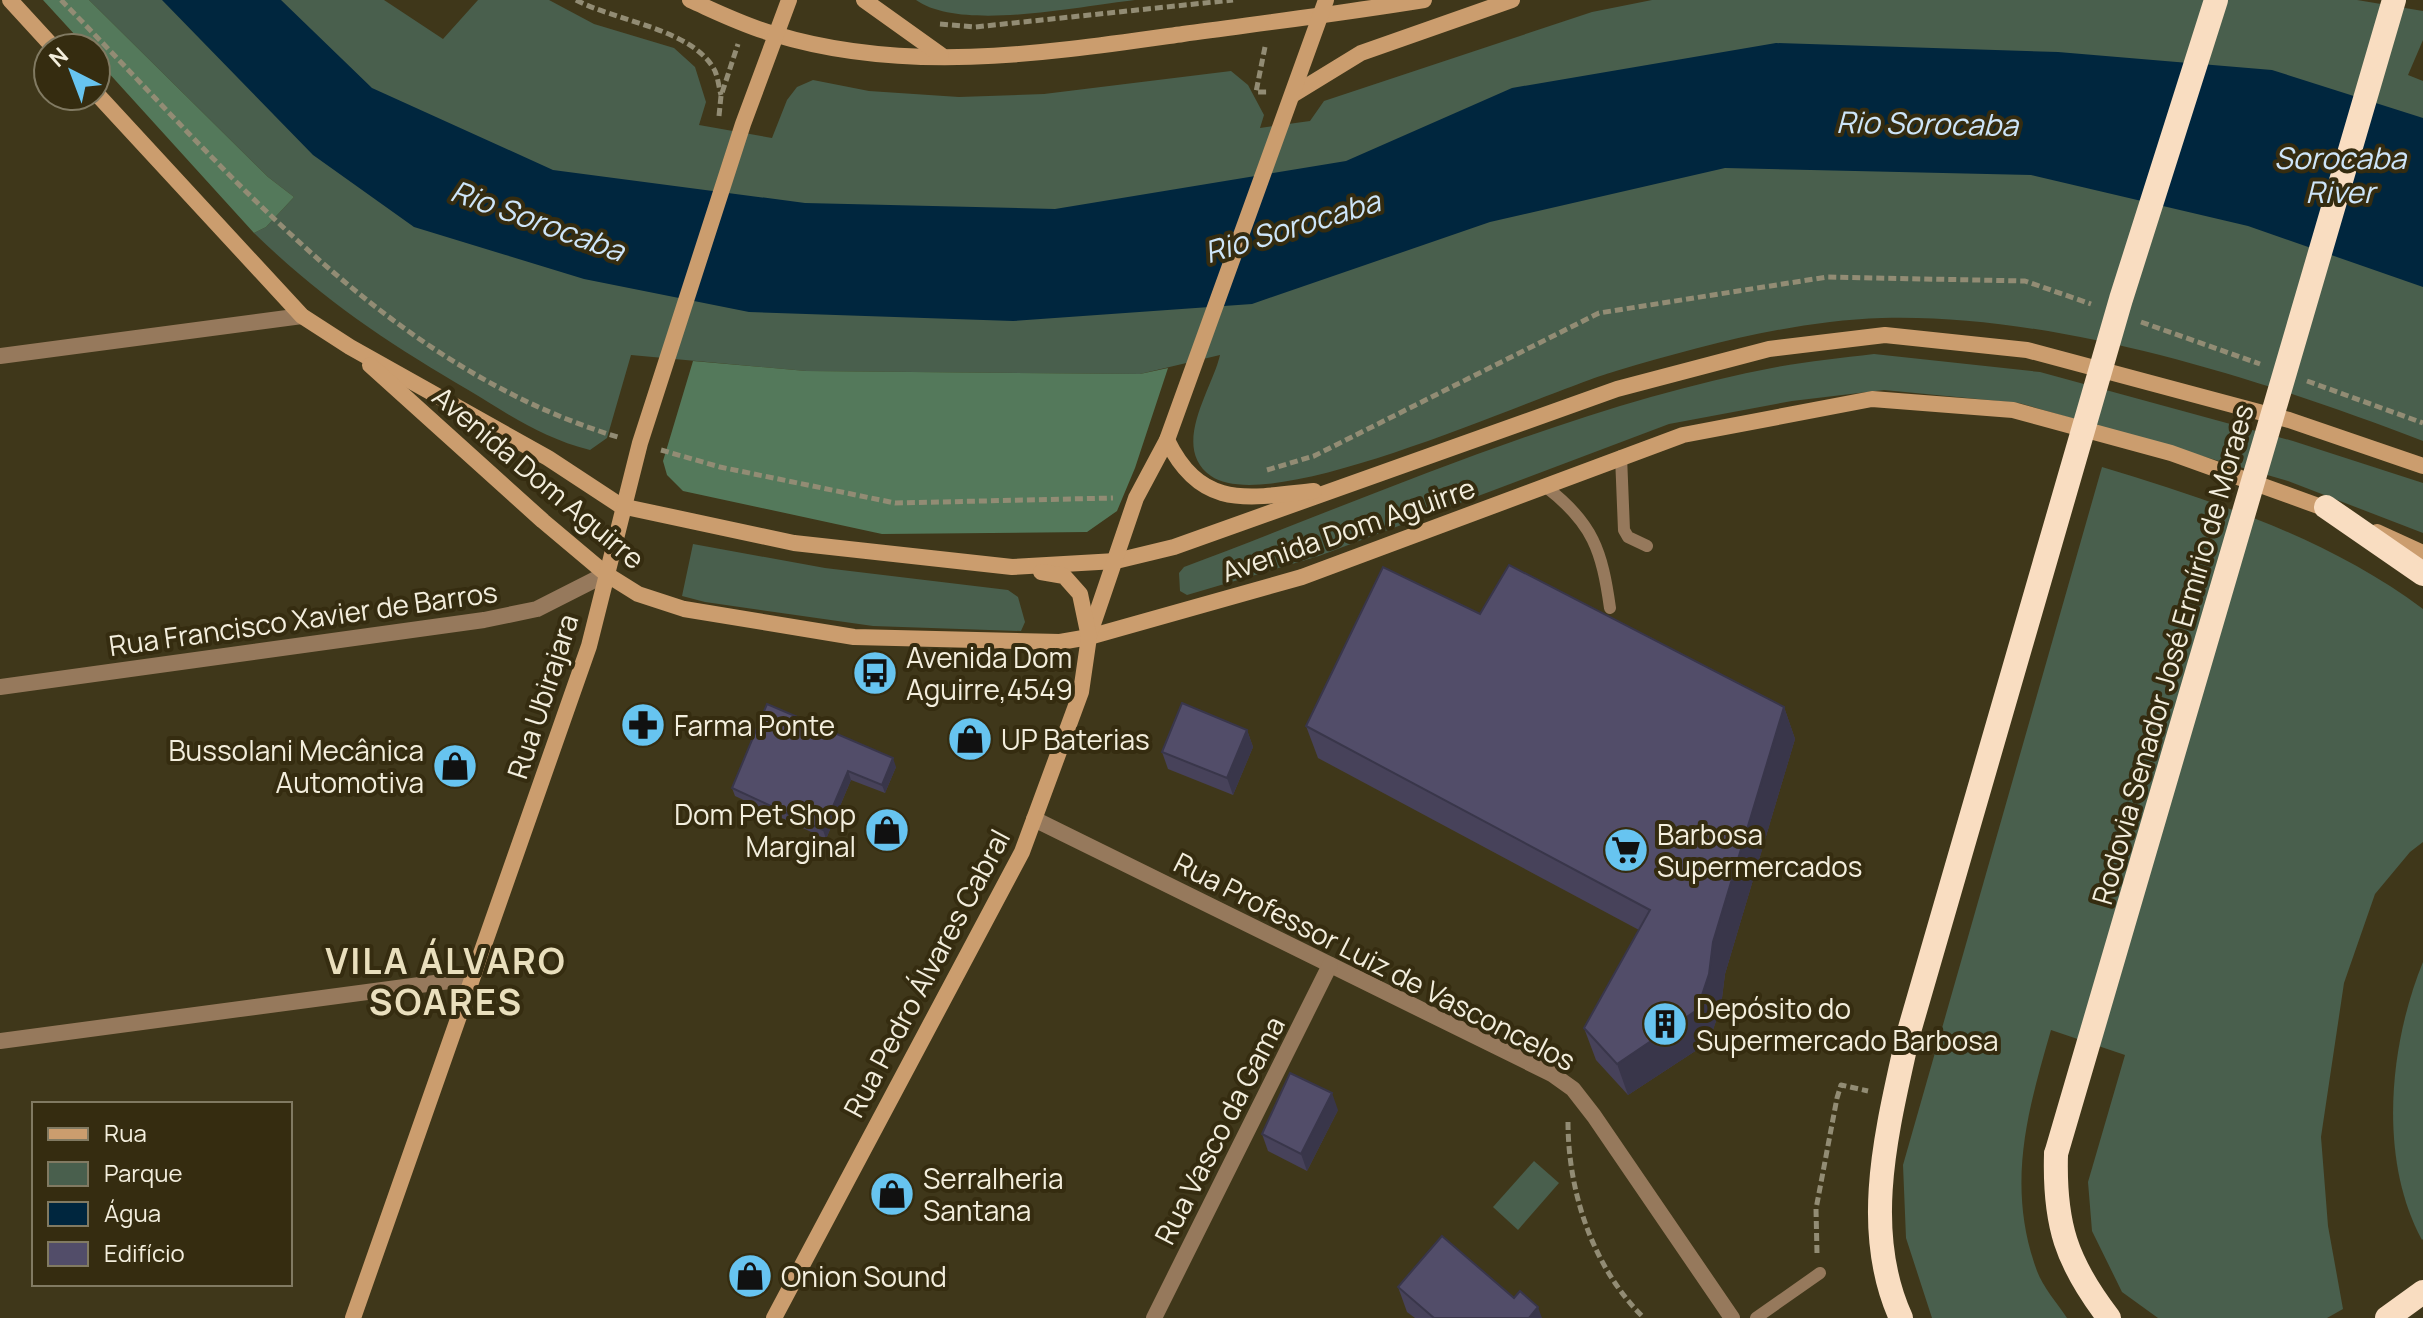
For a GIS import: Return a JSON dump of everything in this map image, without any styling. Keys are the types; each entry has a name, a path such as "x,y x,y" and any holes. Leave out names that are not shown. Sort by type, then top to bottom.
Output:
{"highway":[{"path":"1901,1318 1885,1270 1880,1225 1880,1183 1908,1035 2121,299 2216,0"},
{"name":"Rodovia Senador José Ermírio de Moraes","path":"2109,1318 2071,1261 2060,1231 2055,1197 2056,1154 2394,0"},
{"path":"2326,507 2423,574"},
{"path":"2387,1318 2423,1292"}],"main road":[{"path":"10,0 39,32"},
{"path":"690,0 774,34 866,53 946,58 1021,56 1269,22 1324,8 1424,0"},
{"name":"Rua Ubirajara","path":"353,1318 589,646 621,506 757,83 789,0"},
{"path":"864,0 909,36 946,58"},
{"path":"1292,100 1361,53 1512,0"},
{"name":"Rua Pedro Álvares Cabral","path":"774,1318 1022,852 1081,692 1089,637 1136,498 1167,440 1324,8"},
{"name":"Avenida Dom Aguirre","path":"112,110 302,316 350,347 469,412 621,506 794,543 1012,567 1116,561 1174,547 1617,389 1769,349 1885,335 2027,350 2289,420 2423,466"},
{"name":"Avenida Dom Aguirre","path":"350,347 606,574 638,594 684,609 854,637 1060,642 1089,637 1302,577 1683,435 1872,399 2013,410 2171,453 2326,507 2423,553"},
{"path":"1167,440 1178,463 1205,489 1255,496 1343,487"},
{"name":"Rua Pedro Álvares Cabral","path":"1012,567 1064,576 1074,583 1080,594 1089,637"}],"street":[{"path":"0,356 302,316"},
{"name":"Rua Francisco Xavier de Barros","path":"0,687 484,620 537,609 606,574"},
{"name":"Rua Professor Luiz de Vasconcelos","path":"1034,819 1552,1074 1573,1089 1732,1318"},
{"name":"Rua Vasco da Gama","path":"1154,1318 1330,965"},
{"path":"0,1041 472,978"}],"lane":[{"path":"1621,456 1624,530 1628,537 1647,546"},
{"path":"1546,487 1568,504 1589,530 1603,560 1610,608"},
{"path":"1756,1318 1820,1273"}],"path":[{"path":"576,0 594,10 683,39 703,55 715,71 721,96"},
{"path":"928,23 975,27 1235,0"},
{"path":"1269,22 1256,92 1292,100"},
{"path":"1820,1273 1816,1209 1841,1085 1895,1097"},
{"path":"1573,1089 1567,1123 1569,1151 1585,1219 1611,1280 1644,1318"}],"green space":[{"path":"43,0 89,0 268,177 294,197 266,227 254,233 112,77 112,32 72,32"},
{"path":"89,0 384,0 443,39 478,0 549,0 594,24 674,48 695,67 706,102 699,125 772,138 787,100 797,87 813,80 869,91 959,97 1044,94 1231,71 1248,85 1264,115 1260,128 1310,121 1324,101 1592,12 1652,0 2357,0 2423,11 2423,40 2408,75 2423,81 2423,441 2227,374 2087,338 1949,319 1882,318 1781,329 1681,353 1616,371 1408,448 1290,481 1243,485 1211,476 1199,464 1194,450 1197,418 1220,355 1140,374 806,371 631,355 607,438 590,450 528,425 411,355 331,300 280,257 254,233 266,227 294,197 268,177"},
{"path":"916,0 1135,0 990,16 936,9"},
{"path":"1874,354 2040,372 2293,441 2423,483 2423,533 2288,481 2019,403 1884,390 1792,401 1669,424 1319,556 1187,595 1180,591 1179,573 1184,567 1402,482 1552,428 1702,383 1789,365"},
{"path":"693,361 806,371 1140,374 1168,368 1135,468 1117,511 1087,532 882,534 683,491 667,475 663,461"},
{"path":"2102,467 2269,524 2349,562 2423,609 2423,842 2410,852 2375,894 2344,983 2321,1137 2328,1226 2343,1309 2327,1318 2158,1318 2122,1292 2092,1231 2088,1182 2125,1055 2051,1030 2028,1120 2021,1179 2028,1240 2037,1271 2067,1318 1932,1318 1906,1238 1903,1165"},
{"path":"693,544 825,568 1008,590 1018,597 1025,622 1021,631 873,626 705,602 682,596"},
{"path":"2423,962 2422,1240 2408,1208 2399,1174 2393,1102 2402,1029"},
{"path":"1534,1161 1559,1183 1518,1230 1493,1207"}],"water":[{"name":"Sorocaba River","path":"162,0 281,0 372,88 553,170 805,203 1055,209 1346,161 1512,88 1776,43 2058,52 2272,70 2423,118 2423,287 2248,226 2031,175 1725,168 1490,222 1252,304 1013,321 749,312 584,279 414,227 313,155"}],"building":[{"name":"Barbosa Supermercados","path":"1509,565 1784,707 1713,942 1709,974 1697,1010 1617,1064 1584,1028 1650,910 1306,726 1383,567 1480,614"},
{"path":"1182,703 1247,730 1227,778 1162,752"},
{"path":"767,704 893,758 882,785 848,771 823,830 732,788"},
{"path":"1290,1073 1332,1093 1301,1154 1262,1134"},
{"path":"1442,1236 1514,1298 1520,1291 1538,1307 1529,1318 1434,1318 1398,1287"}],"place":[{"name":"Avenida Dom Aguirre,4549","path":"875,673"},
{"name":"Farma Ponte","path":"643,725"},
{"name":"UP Baterias","path":"970,739"},
{"name":"Bussolani Mecânica Automotiva","path":"455,766"},
{"name":"Dom Pet Shop Marginal","path":"887,830"},
{"name":"Barbosa Supermercados","path":"1626,850"},
{"name":"Depósito do Supermercado Barbosa","path":"1665,1024"},
{"name":"Serralheria Santana","path":"892,1194"},
{"name":"Onion Sound","path":"750,1276"}],"district":[{"name":"VILA ÁLVARO SOARES","path":"446,980"}],"water label":[{"name":"Rio Sorocaba","path":"1927,123"},
{"name":"Rio Sorocaba","path":"538,220"},
{"name":"Rio Sorocaba","path":"1292,226"}]}
